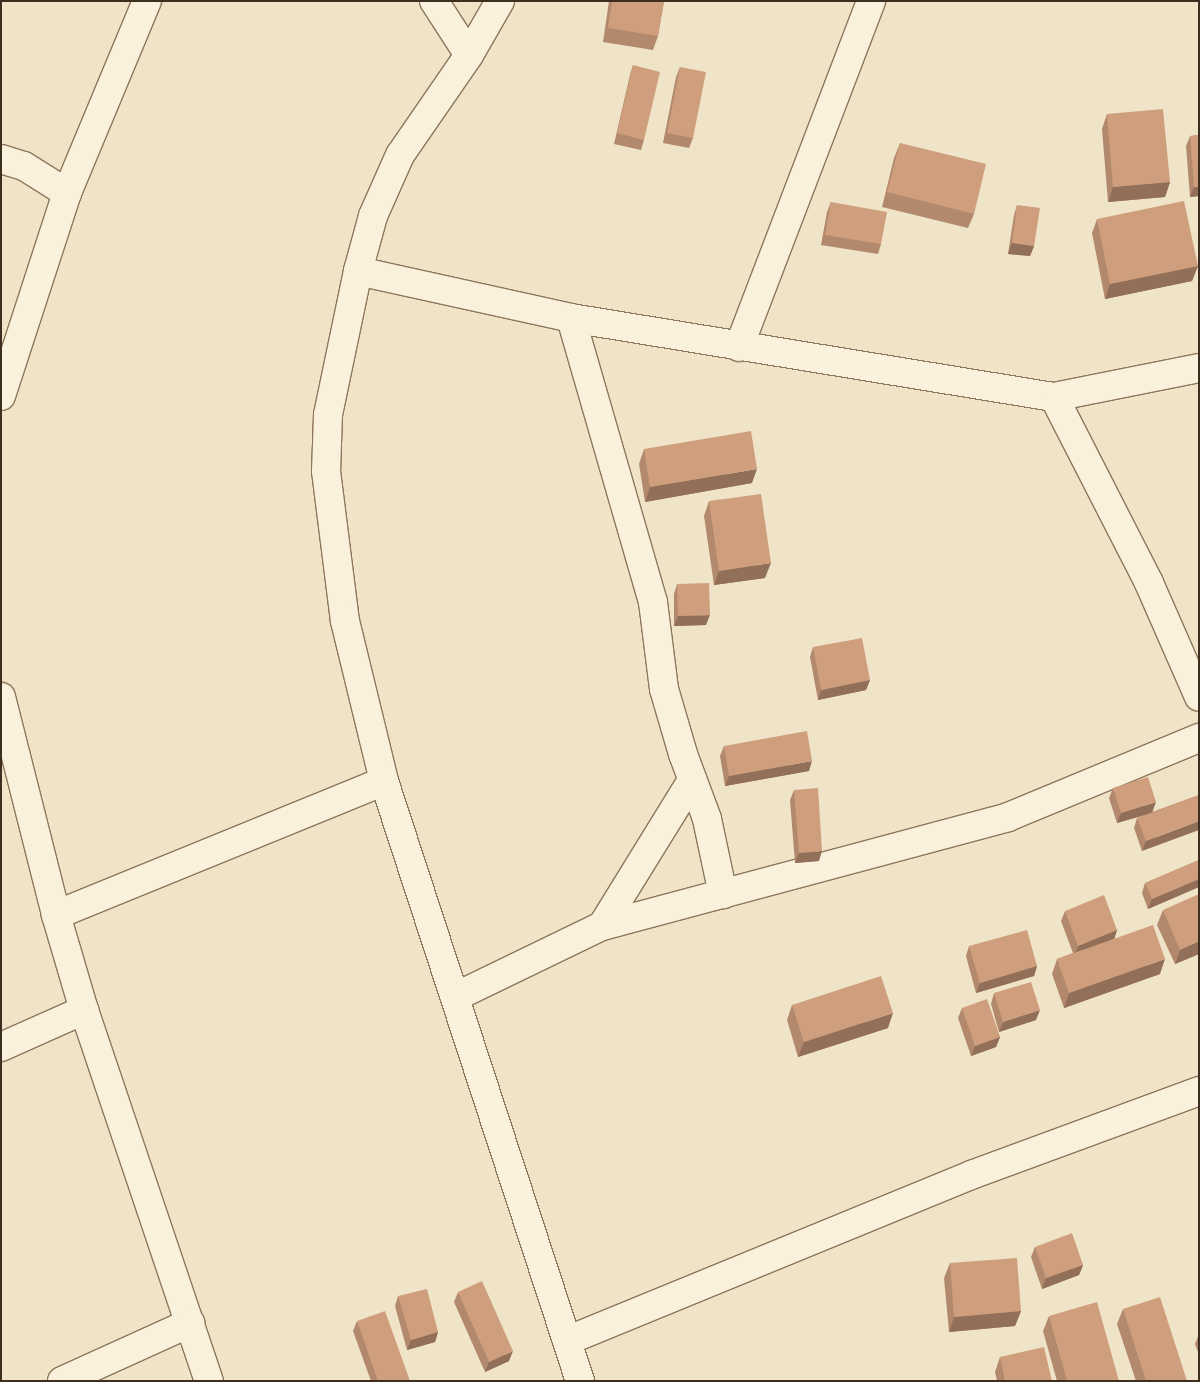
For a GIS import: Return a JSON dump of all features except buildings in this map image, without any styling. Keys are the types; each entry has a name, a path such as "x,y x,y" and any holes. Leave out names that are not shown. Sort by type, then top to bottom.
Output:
{"street":[{"path":"1,396 68,193 147,1"},
{"path":"434,1 469,56"},
{"path":"500,1 469,56 400,155 373,216 358,271 328,415 326,471 345,621 384,781 569,1340 580,1381"},
{"path":"740,347 871,1"},
{"path":"1,159 24,166 68,193"},
{"path":"358,271 571,318 1054,397 1199,368"},
{"path":"571,318 653,602 664,689 692,780 707,820 722,894"},
{"path":"1054,397 1148,583 1199,697"},
{"path":"3,714 56,915 84,1010 209,1381"},
{"path":"455,997 602,926 1008,817 1199,738"},
{"path":"602,926 692,780"},
{"path":"56,915 384,781"},
{"path":"1,1047 84,1010"},
{"path":"569,1340 971,1175 1199,1091"},
{"path":"62,1381 190,1323"}]}
